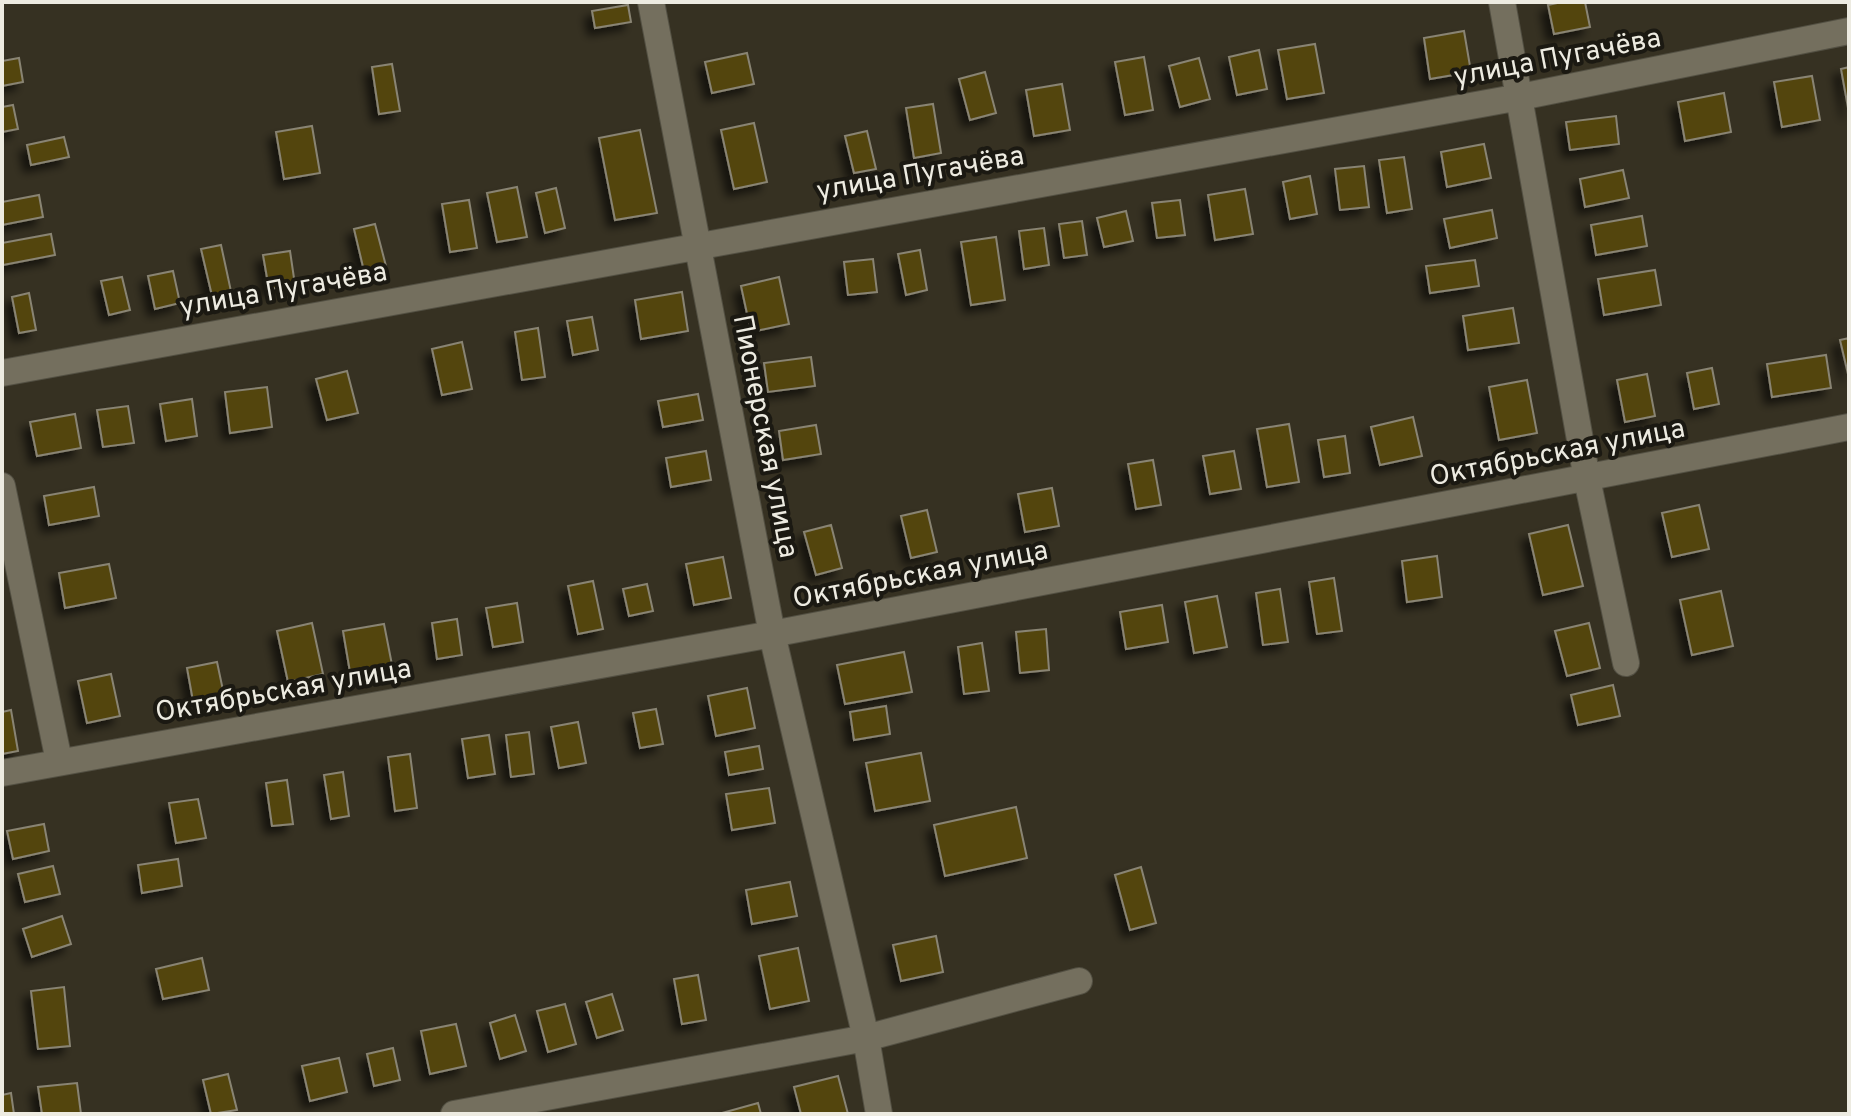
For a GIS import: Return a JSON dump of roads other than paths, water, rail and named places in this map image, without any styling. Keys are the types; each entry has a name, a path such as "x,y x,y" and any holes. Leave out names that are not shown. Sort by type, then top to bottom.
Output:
{"street":[{"name":"Пионерская улица","path":"651,2 772,634 866,1038 879,1114"},
{"path":"1502,2 1587,479 1626,663"},
{"name":"улица Пугачёва","path":"2,373 698,244 1520,97 1849,31"},
{"name":"Октябрьская улица","path":"2,773 772,634 1849,427"},
{"path":"2,486 59,761"},
{"path":"454,1114 866,1038 1079,981"}]}
